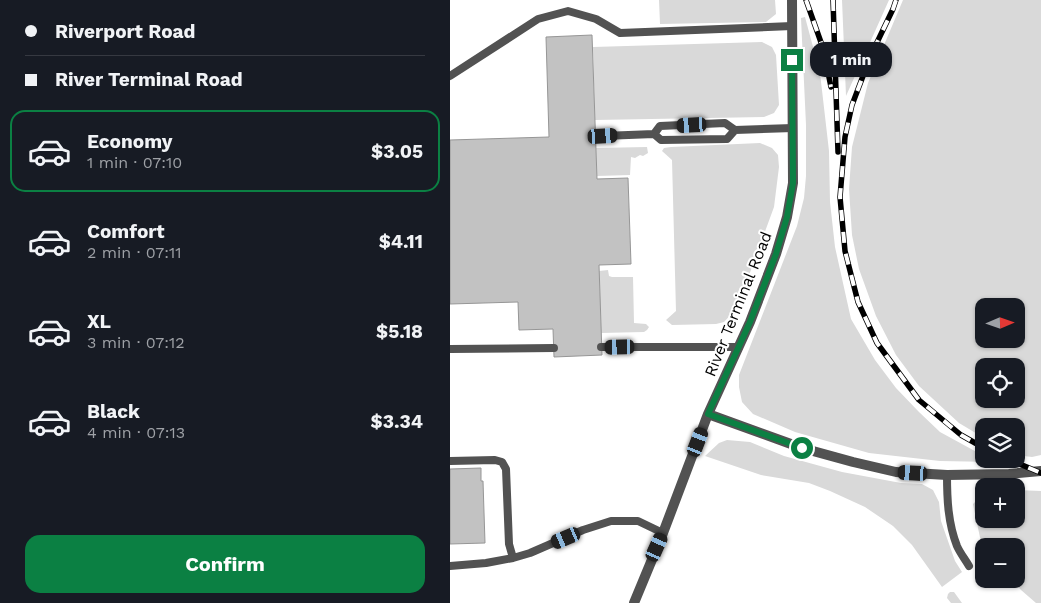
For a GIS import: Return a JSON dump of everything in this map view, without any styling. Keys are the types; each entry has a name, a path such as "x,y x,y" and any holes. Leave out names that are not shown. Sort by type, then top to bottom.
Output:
{"street":[{"name":"River Terminal Road","path":"634,603 708,414 750,322 776,254 787,217 793,183 792,0"},
{"path":"708,414 802,448 896,472 946,475 1009,474 1041,471"}],"lane":[{"path":"450,76 538,19 568,12 596,19 620,33 792,26"},
{"path":"654,134 660,126 725,123 735,130 793,128"},
{"path":"603,136 654,134 661,140 727,139 735,130"},
{"path":"601,347 739,347"},
{"path":"450,349 554,348"},
{"path":"450,461 495,460 502,462 506,469 509,544 512,558"},
{"path":"946,475 947,507 951,526 957,547 969,566"},
{"path":"450,566 486,563 530,553 583,530 611,521 638,521 663,533"}],"shaded area":[{"path":"659,0 775,0 776,14 766,22 660,24"},
{"path":"842,0 889,0 846,96"},
{"path":"903,0 1041,0 1041,455 1025,456 1025,418 975,418 975,433 959,423 919,386 896,355 876,316 859,269 852,235 849,189 852,147 868,83"},
{"path":"805,17 820,73 829,151 830,202 835,247 851,319 875,360 896,388 940,432 975,451 975,462 940,461 869,453 795,432 753,414 742,402 739,375 797,226 804,198 806,125 801,18"},
{"path":"762,42 772,47 776,55 779,105 774,113 764,117 595,120 593,47"},
{"path":"760,143 772,148 778,155 779,167 774,207 737,308 724,322 716,324 672,325 666,320 676,311 672,160 662,151 664,148 671,147"},
{"path":"647,147 648,153 635,158 631,157 630,175 597,176 596,148"},
{"path":"608,270 609,276 612,277 633,277 634,323 646,324 649,327 644,332 601,333 599,271"},
{"path":"727,440 750,442 784,456 842,472 901,483 922,484 933,490 939,502 941,521 955,561 962,572 942,587 912,545 893,526 865,507 809,483 761,475 705,456 719,443"},
{"path":"1025,490 1041,491 1041,603 1036,603 1019,588 1025,588 1025,538 980,538 978,528 1025,528"},
{"path":"950,592 954,592 962,603 951,603 947,598"}],"building":[{"path":"592,35 597,179 628,178 631,264 599,265 602,355 554,357 553,329 519,330 518,302 450,304 450,140 549,137 546,37"},
{"path":"481,468 485,543 450,544 450,469"}],"railway":[{"path":"806,0 823,48 831,87"},
{"path":"833,0 838,152"},
{"path":"896,0 871,55 852,105 845,137 840,197 845,251 858,302 877,343 919,400 961,435 975,443"},
{"path":"1025,466 1041,473"}],"route":[{"path":"792,60 793,183 787,217 776,254 750,322 708,414 802,448"}]}
